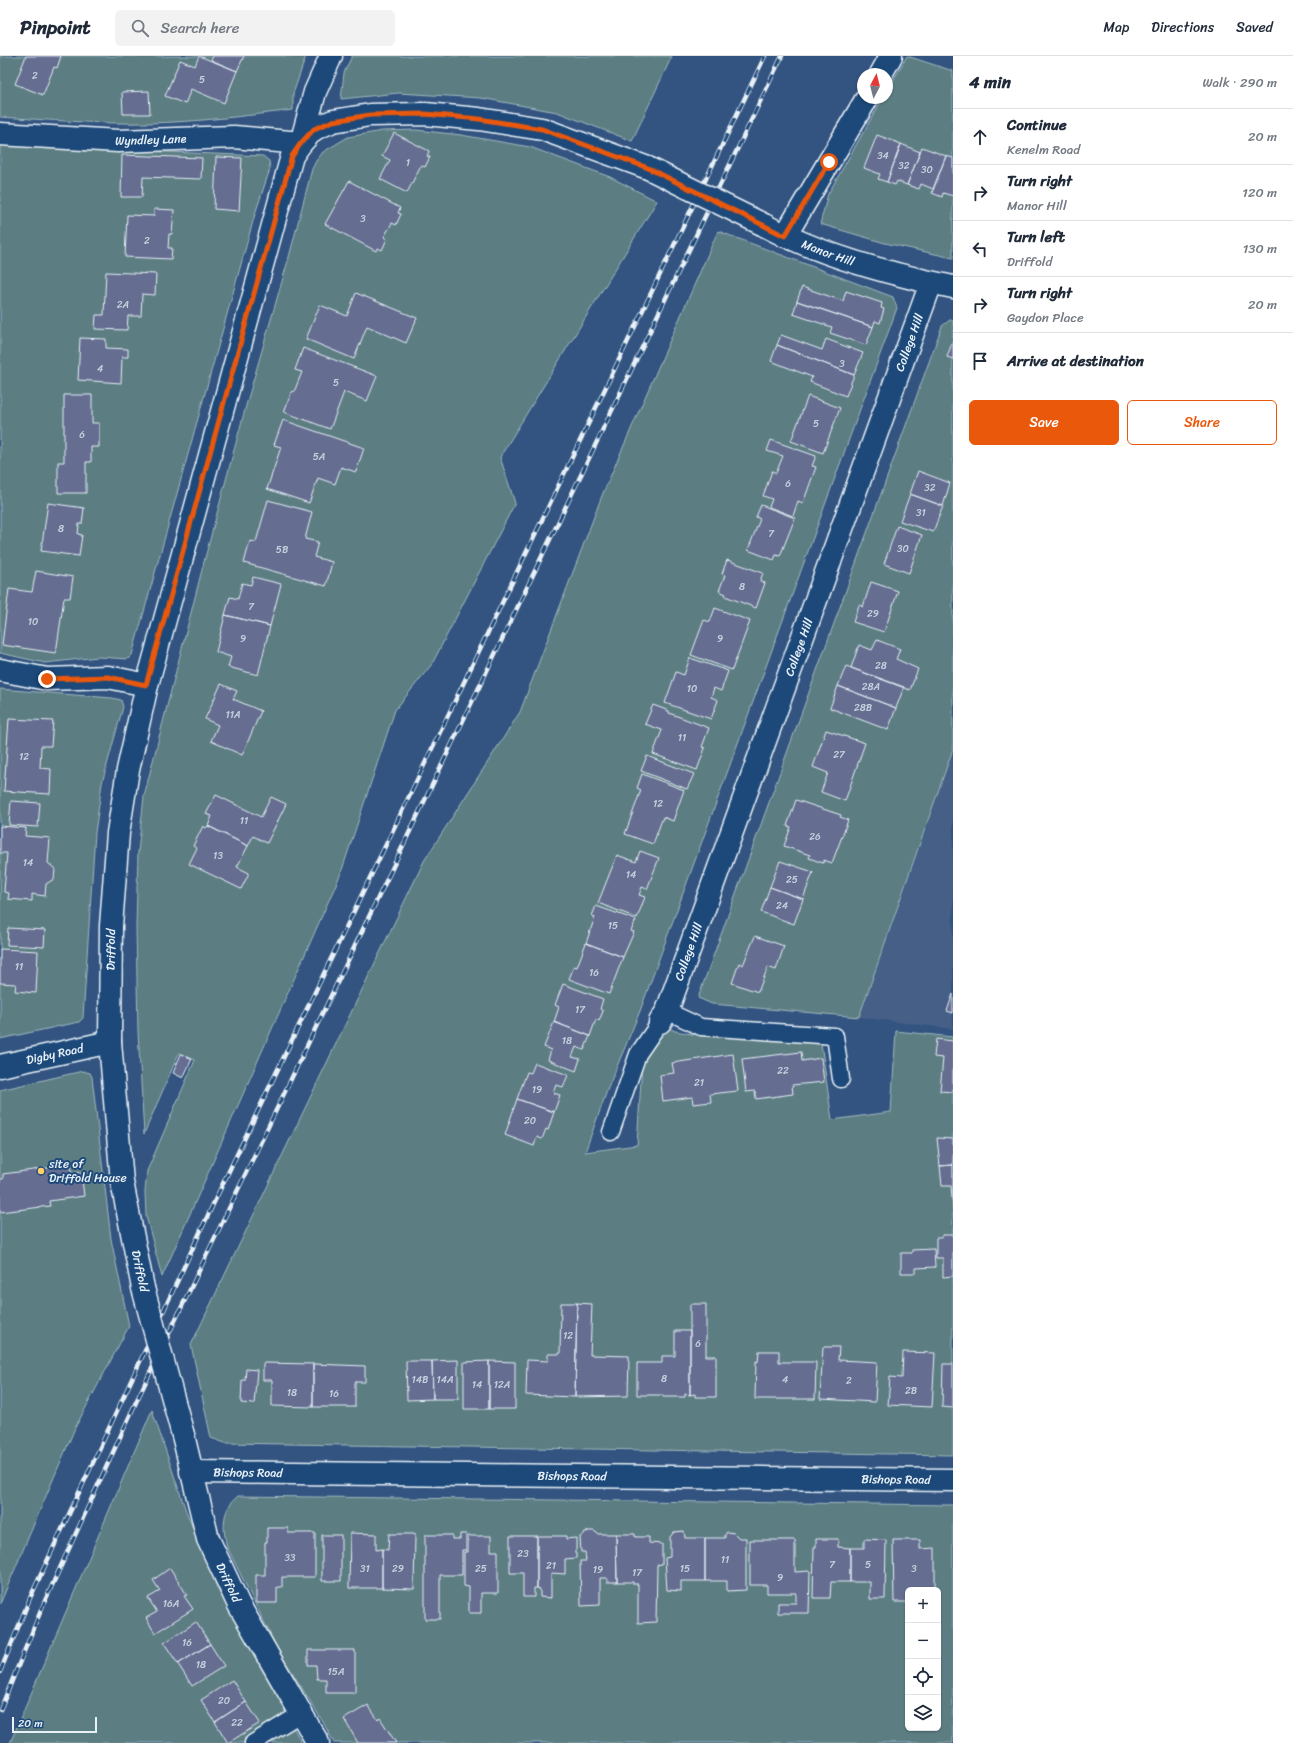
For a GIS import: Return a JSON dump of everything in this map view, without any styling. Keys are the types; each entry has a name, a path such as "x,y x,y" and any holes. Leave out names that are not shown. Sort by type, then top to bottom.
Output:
{"street":[{"path":"301,143 315,92 331,56"},
{"path":"884,68 891,56"},
{"path":"785,236 863,104"},
{"name":"Manor Hill","path":"301,143 314,129 333,121 370,115 425,114 479,119 542,129 648,168 785,236 862,264 931,283 953,287"},
{"name":"Wyndley Lane","path":"0,134 118,141 234,137 301,143"},
{"name":"Driffold","path":"301,143 292,156 146,685 128,770 118,833 111,926 110,1042 122,1182 143,1288 183,1435 208,1539 239,1605 300,1714 318,1743"},
{"name":"College Hill","path":"663,1017 931,283"},
{"path":"0,670 47,679 108,677 146,685"},
{"name":"Digby Road","path":"0,1066 110,1042"},
{"name":"Bishops Road","path":"191,1472 953,1480"}],"lane":[{"path":"663,1017 701,1027 835,1036 841,1079"},
{"name":"College Hill","path":"611,1132 638,1054 663,1017"},
{"path":"253,1743 300,1714"}],"shaded area":[{"path":"953,749 953,1029 859,1017 921,843"}],"green space":[{"path":"0,56 306,56 293,94 293,110 203,120 111,123 0,117"},
{"path":"352,56 672,56 632,141 557,112 481,98 398,93 341,99 344,73"},
{"path":"907,56 953,71 953,258 885,243 820,224 828,194 880,104 893,104 893,80"},
{"path":"416,130 461,135 530,147 610,177 657,201 500,457 515,503 432,664 395,710 341,873 162,1277 146,1216 145,1192 147,1171 195,1060 179,1053 144,1134 138,1032 136,926 138,852 144,796 205,558 312,169 323,152 348,137 382,131"},
{"path":"0,145 263,156 269,161 270,169 255,214 132,655 128,659 98,657 45,663 0,653"},
{"path":"718,231 893,297 897,308 640,1011 608,1088 585,1152 637,1145 642,1064 665,1026 675,1031 692,1034 821,1043 832,1120 891,1112 896,1031 953,1037 953,1455 225,1443 211,1438 191,1345 424,861 520,712 603,493"},
{"path":"950,320 953,320 953,749 859,1017 712,1004 698,998 942,326"},
{"path":"0,689 112,698 121,700 123,707 102,783 95,833 83,1018 79,1022 0,1039"},
{"path":"83,1071 90,1073 92,1077 111,1239 129,1326 75,1428 0,1604 0,1090"},
{"path":"152,1410 186,1511 219,1592 283,1698 285,1714 302,1743 10,1743"},
{"path":"238,1496 953,1505 953,1743 334,1743 323,1722 277,1648 227,1547 224,1526 226,1513"}],"building":[{"path":"26,56 61,56 57,68 54,67 43,95 15,84"},
{"path":"199,56 237,71 224,103 191,89 185,104 165,96 180,60 195,66"},
{"path":"213,56 244,56 237,71 211,60"},
{"path":"149,91 150,114 123,114 122,92"},
{"path":"394,133 429,151 427,156 430,157 425,167 421,165 407,193 380,179 390,160 382,156"},
{"path":"877,135 901,144 887,182 878,179 880,174 864,168"},
{"path":"901,144 920,152 907,185 897,181 895,185 887,182"},
{"path":"922,147 946,156 933,189 921,184 919,189 907,185"},
{"path":"122,155 202,158 201,179 143,177 142,197 121,197"},
{"path":"946,156 953,158 953,196 943,193 942,197 932,193"},
{"path":"216,157 242,158 239,211 214,209"},
{"path":"349,181 400,208 398,213 401,214 396,225 392,223 384,237 387,239 382,250 378,248 376,251 325,224"},
{"path":"154,209 174,210 172,234 169,234 168,248 172,248 171,259 125,257 127,215 154,216"},
{"path":"106,272 156,274 155,295 142,294 141,316 128,316 127,330 95,329 96,315 104,315"},
{"path":"802,287 843,301 846,291 882,303 881,308 884,309 880,323 875,321 873,327 797,301"},
{"path":"356,293 417,318 406,343 367,326 354,359 306,339 320,305 347,316"},
{"path":"797,301 873,327 866,345 830,333 832,327 793,314"},
{"path":"781,335 822,350 826,339 863,353 854,375 777,345"},
{"path":"80,338 106,339 106,348 128,349 128,357 122,357 121,383 78,380"},
{"path":"953,340 953,359 947,357"},
{"path":"777,345 854,375 846,396 810,382 812,377 771,361"},
{"path":"303,348 377,376 367,401 344,392 330,429 284,412 292,391 294,392 302,372 295,370"},
{"path":"64,395 92,395 92,423 99,423 99,447 91,447 91,462 86,462 86,493 58,493 58,462 64,462"},
{"path":"808,396 840,408 823,453 791,441"},
{"path":"283,420 364,448 356,472 341,467 335,484 318,478 309,503 267,489 281,447 274,445"},
{"path":"771,440 816,456 812,466 816,467 803,503 798,501 793,516 769,507 772,499 763,496 772,471 776,473 783,456 767,451"},
{"path":"918,471 950,483 943,506 910,494"},
{"path":"910,494 943,506 933,532 900,521"},
{"path":"268,500 312,512 305,539 318,542 314,557 332,562 326,586 244,563 250,541 256,542"},
{"path":"48,503 84,508 82,524 79,524 78,534 82,535 79,556 41,551"},
{"path":"761,505 795,518 780,556 776,555 774,560 748,550 760,519 756,517"},
{"path":"897,526 922,535 909,573 884,564"},
{"path":"727,560 763,573 760,581 765,583 756,608 725,596 726,594 719,591 725,575 722,574"},
{"path":"36,571 73,577 70,598 64,598 56,653 2,645 9,589 32,592"},
{"path":"253,577 281,584 270,626 225,615 230,597 238,599 242,583 251,585"},
{"path":"871,582 898,591 884,632 853,622 859,605 863,607"},
{"path":"715,608 750,621 732,670 691,655 704,620 710,622"},
{"path":"225,615 270,626 258,675 228,667 231,657 216,652"},
{"path":"877,640 900,649 896,659 918,669 910,690 851,668 859,645 872,650"},
{"path":"690,658 728,671 721,691 714,688 711,697 718,700 711,719 665,703 676,672 684,675"},
{"path":"846,666 904,687 896,708 838,686"},
{"path":"221,684 237,691 233,699 261,711 242,755 211,741 218,725 205,719"},
{"path":"838,686 896,708 888,730 830,708"},
{"path":"653,705 669,711 669,713 709,728 702,747 705,748 697,770 653,754 662,730 645,724"},
{"path":"9,719 53,721 51,746 41,746 40,768 51,769 50,794 4,791"},
{"path":"826,730 865,743 845,801 821,792 828,773 813,767"},
{"path":"647,756 694,774 687,789 641,771"},
{"path":"642,774 684,790 673,821 663,817 653,844 625,834 641,790 637,788"},
{"path":"216,795 261,817 271,797 286,804 267,843 253,836 248,846 208,826 212,816 206,814"},
{"path":"796,800 841,815 840,817 848,820 832,863 824,860 823,863 809,858 810,855 784,846 791,827 787,826"},
{"path":"11,801 40,803 38,827 9,825"},
{"path":"0,826 26,828 25,836 50,838 48,863 55,869 54,879 46,884 45,896 32,894 32,901 8,899 9,893 4,892 7,853 0,853"},
{"path":"203,826 206,828 208,826 248,846 237,867 249,873 241,889 189,864 197,848 193,846"},
{"path":"640,851 659,858 647,889 642,887 639,895 645,897 637,918 598,903 617,855 636,862"},
{"path":"780,861 813,872 803,899 770,887"},
{"path":"770,887 803,899 794,924 761,912"},
{"path":"596,906 636,920 631,931 634,932 623,957 586,943 595,917 592,916"},
{"path":"8,928 45,930 44,947 7,945"},
{"path":"755,936 784,946 776,970 768,967 758,992 732,983 739,963 743,965"},
{"path":"586,943 623,957 609,994 569,979 574,966 577,967"},
{"path":"0,949 38,951 36,993 15,991 16,984 0,983"},
{"path":"563,984 603,999 600,1009 603,1011 599,1021 596,1019 590,1036 554,1022 559,1007 555,1005"},
{"path":"953,994 953,1013 947,1011"},
{"path":"554,1022 590,1036 584,1050 576,1047 572,1057 580,1059 576,1071 548,1060 551,1050 544,1047"},
{"path":"936,1039 953,1041 953,1092 940,1091 943,1058 934,1057"},
{"path":"801,1052 802,1061 821,1058 824,1082 792,1085 793,1094 756,1099 755,1091 746,1092 742,1059"},
{"path":"181,1054 192,1059 183,1078 173,1073"},
{"path":"733,1054 738,1091 710,1094 711,1102 693,1104 692,1097 663,1101 660,1075 674,1073 672,1063"},
{"path":"535,1063 568,1075 563,1087 556,1085 553,1093 560,1095 554,1112 517,1099 527,1072 531,1073"},
{"path":"517,1099 554,1112 548,1130 546,1129 542,1139 537,1137 534,1146 505,1135"},
{"path":"937,1138 953,1139 953,1165 940,1166"},
{"path":"71,1165 72,1174 81,1172 84,1196 49,1201 50,1206 0,1212 0,1179 3,1179 3,1174"},
{"path":"953,1165 953,1210 951,1186 942,1186 940,1166"},
{"path":"942,1235 953,1235 953,1276 943,1277 943,1258 936,1258 936,1238 942,1238"},
{"path":"934,1249 935,1267 916,1268 916,1273 901,1273 901,1253 912,1253 912,1250"},
{"path":"561,1303 577,1303 575,1397 526,1395 527,1360 548,1361 548,1354 560,1354"},
{"path":"577,1303 592,1304 590,1355 629,1356 628,1396 575,1397"},
{"path":"690,1304 706,1304 706,1356 716,1356 716,1397 695,1397 695,1394 690,1395"},
{"path":"675,1331 690,1331 690,1395 685,1394 685,1397 663,1397 663,1395 637,1395 637,1363 662,1363 662,1356 675,1356"},
{"path":"823,1347 839,1347 838,1360 877,1362 875,1402 820,1399"},
{"path":"759,1351 779,1351 779,1362 816,1362 815,1399 755,1399 756,1361 758,1362"},
{"path":"903,1352 935,1353 932,1407 888,1405 890,1377 902,1378"},
{"path":"458,1360 458,1399 433,1399 432,1361"},
{"path":"406,1361 432,1361 433,1399 407,1400"},
{"path":"489,1361 489,1409 464,1409 464,1362"},
{"path":"489,1361 515,1362 515,1409 489,1409"},
{"path":"263,1363 313,1364 313,1407 272,1406 272,1380 263,1380"},
{"path":"313,1364 365,1366 365,1382 355,1382 355,1407 313,1407"},
{"path":"943,1364 953,1364 953,1408 942,1407"},
{"path":"246,1369 257,1370 254,1404 241,1403 242,1380 245,1380"},
{"path":"267,1528 288,1528 288,1533 315,1533 315,1577 282,1577 282,1587 277,1587 277,1603 256,1603 256,1575 265,1575 265,1542 267,1542"},
{"path":"588,1531 594,1531 598,1534 616,1534 617,1582 607,1582 607,1578 600,1578 600,1605 581,1606 580,1561 586,1561 585,1552 581,1552 580,1537"},
{"path":"684,1531 685,1538 705,1538 705,1581 681,1581 681,1591 667,1590 665,1558 670,1557 670,1537 674,1532"},
{"path":"727,1532 734,1533 739,1538 746,1538 746,1590 727,1591 727,1581 705,1581 705,1538 725,1538"},
{"path":"350,1533 376,1534 376,1550 382,1549 382,1588 349,1588"},
{"path":"389,1534 415,1534 414,1589 382,1588 382,1549 388,1550"},
{"path":"460,1534 466,1534 466,1550 462,1550 462,1575 440,1575 440,1619 425,1619 425,1535 452,1535 452,1539 460,1539"},
{"path":"616,1534 635,1534 635,1537 649,1537 649,1543 662,1544 662,1564 657,1565 656,1622 638,1623 638,1584 633,1584 633,1582 617,1582"},
{"path":"322,1535 341,1535 341,1581 322,1581"},
{"path":"468,1536 491,1536 491,1551 498,1551 498,1593 481,1593 481,1613 469,1613 469,1587 464,1586 464,1552 468,1552"},
{"path":"510,1536 537,1536 537,1588 534,1588 534,1597 523,1597 523,1573 510,1573"},
{"path":"537,1536 566,1536 566,1539 576,1538 576,1558 565,1559 565,1574 551,1573 551,1598 540,1597 540,1589 537,1588"},
{"path":"816,1539 838,1539 838,1547 850,1548 850,1582 831,1582 830,1598 813,1598 814,1547 816,1547"},
{"path":"864,1539 886,1540 885,1599 870,1599 870,1582 850,1582 850,1548 864,1548"},
{"path":"750,1540 795,1540 795,1572 810,1571 809,1613 778,1613 778,1603 796,1603 796,1593 767,1593 767,1585 750,1585"},
{"path":"893,1540 920,1540 920,1549 935,1548 935,1587 905,1587 905,1602 894,1602"},
{"path":"170,1568 187,1595 184,1596 193,1609 155,1633 146,1618 157,1612 148,1598 160,1591 153,1580"},
{"path":"196,1622 210,1644 178,1664 164,1643"},
{"path":"210,1644 224,1666 192,1686 178,1664"},
{"path":"308,1650 355,1650 355,1693 326,1693 326,1679 317,1679 316,1665 308,1665"},
{"path":"232,1680 246,1702 215,1722 201,1700"},
{"path":"246,1702 260,1723 228,1743 215,1722"},
{"path":"368,1705 378,1720 380,1718 396,1743 358,1743 344,1719"}],"railway":[{"path":"0,1672 30,1598 216,1198 765,56"},
{"path":"0,1710 44,1603 137,1400 782,56"}],"place":[{"name":"site of Driffold House","path":"41,1171"}],"route":[{"path":"47,679 108,677 146,685 292,156 301,143 314,129 333,121 370,115 425,114 479,119 542,129 648,168 785,236 829,162"}]}
